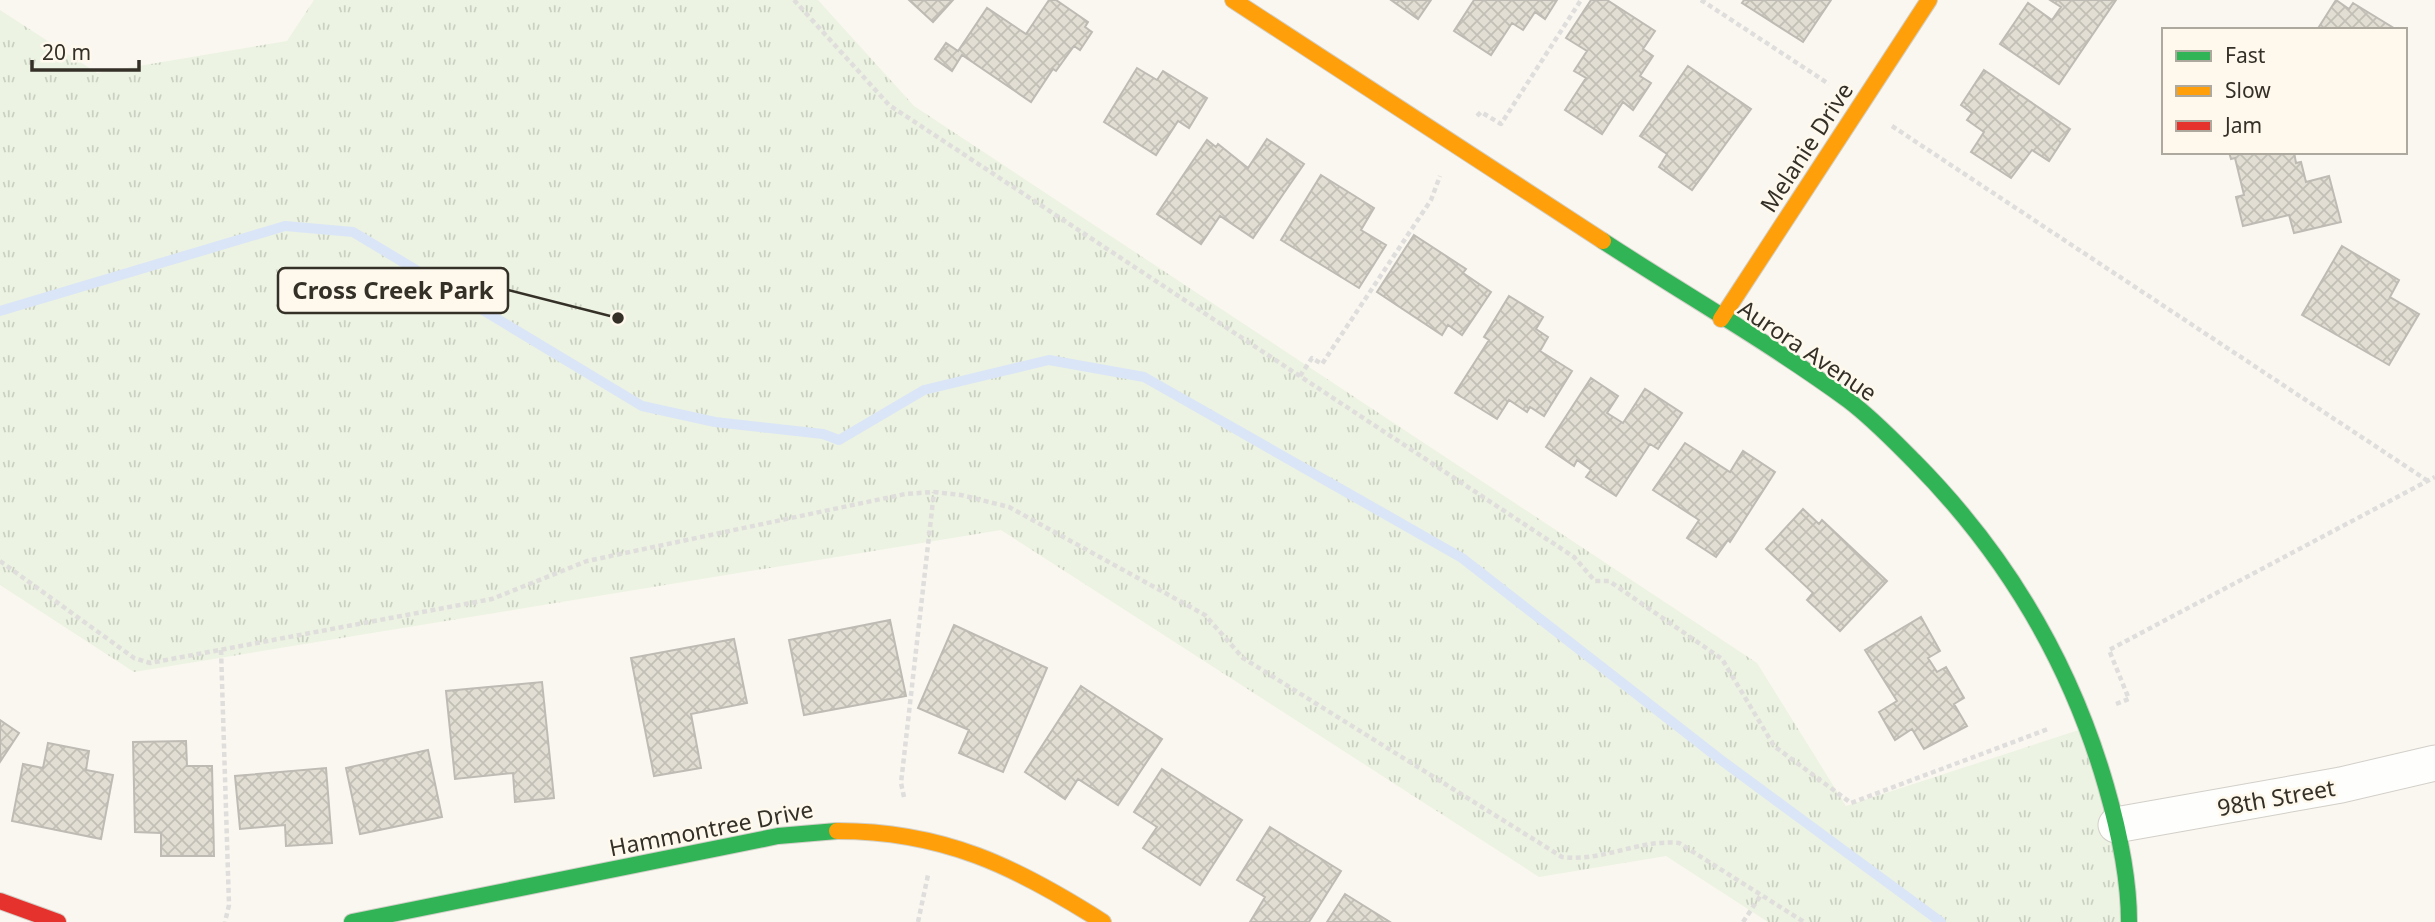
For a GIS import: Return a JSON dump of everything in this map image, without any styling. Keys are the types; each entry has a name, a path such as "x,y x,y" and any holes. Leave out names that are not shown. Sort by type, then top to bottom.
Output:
{"street":[{"name":"Aurora Avenue","path":"1233,0 1849,401 1907,450 1958,504 2004,563 2043,628 2084,716 2102,765 2116,825 2129,922"},
{"name":"Melanie Drive","path":"1721,319 1929,0"},
{"name":"98th Street","path":"2116,825 2341,786 2435,763"},
{"name":"Hammontree Drive","path":"352,922 824,829 913,834 976,850 1045,883 1104,922"},
{"path":"0,901 58,922"}],"path":[{"path":"795,0 889,105 1574,557 1595,580 1609,581 1722,659 1774,746 1851,803 2129,699 2109,650 2435,477"},
{"path":"1300,376 1312,358 1322,363 1423,211 1453,143 1481,112 1502,124 1581,0"},
{"path":"1701,0 2428,481"},
{"path":"913,834 901,783 934,492"},
{"path":"0,561 134,658 150,663 492,599 587,561 905,494 934,492 961,495 1009,507 1205,615 1243,658 1562,857 1586,860 1660,842 1679,843 1804,922"},
{"path":"220,650 229,905 225,922"},
{"path":"918,922 936,840"},
{"path":"1743,922 1761,895"}],"green space":[{"path":"314,0 818,0 914,106 1757,663 1846,806 2088,727 2129,922 1768,922 1666,856 1539,877 1001,530 134,672 0,585 0,10 97,73 287,41"}],"building":[{"path":"909,0 953,0 933,22"},
{"path":"1049,0 1056,0 1088,22 1085,27 1092,32 1080,50 1074,46 1056,71 1053,69 1031,102 962,55 952,71 935,59 946,43 958,51 987,8 1026,34"},
{"path":"1391,0 1431,0 1418,19"},
{"path":"1474,0 1557,0 1545,19 1535,12 1523,30 1512,23 1491,55 1454,31"},
{"path":"1591,0 1607,0 1655,31 1643,49 1653,56 1640,76 1651,83 1633,110 1623,102 1602,134 1565,110 1586,78 1574,71 1587,51 1566,38"},
{"path":"1744,0 1831,0 1803,42 1742,3"},
{"path":"2050,0 2116,0 2059,84 2000,44 2028,3 2052,20 2061,7"},
{"path":"2336,0 2349,9 2353,3 2394,28 2318,28"},
{"path":"1688,66 1751,109 1692,190 1659,167 1667,154 1640,136"},
{"path":"1137,68 1157,80 1163,71 1207,98 1189,128 1178,121 1156,155 1104,122"},
{"path":"1984,70 2070,129 2049,161 2032,150 2011,178 1971,152 1984,132 1967,120 1972,113 1961,105"},
{"path":"1267,139 1304,164 1253,238 1220,216 1201,244 1157,214 1207,140 1216,147 1218,144 1248,168"},
{"path":"2230,154 2294,154 2296,163 2301,162 2306,182 2329,176 2341,222 2294,233 2289,215 2243,226 2236,197 2244,195 2235,158 2231,159"},
{"path":"1321,175 1374,208 1361,230 1386,245 1359,288 1281,240"},
{"path":"1414,235 1466,269 1463,273 1491,292 1462,335 1448,325 1442,335 1377,292"},
{"path":"2342,246 2399,280 2390,297 2419,314 2389,365 2302,315"},
{"path":"1509,296 1543,317 1536,329 1548,337 1540,351 1572,371 1544,416 1530,407 1527,412 1509,400 1497,419 1455,393 1489,340 1484,337"},
{"path":"1591,378 1618,396 1607,413 1623,423 1645,389 1682,413 1658,449 1650,444 1616,496 1586,477 1591,470 1577,460 1574,466 1546,447"},
{"path":"1685,443 1730,472 1743,451 1775,472 1730,542 1728,540 1716,557 1687,538 1699,520 1653,490"},
{"path":"1803,509 1819,524 1822,520 1887,581 1840,631 1807,600 1813,593 1766,549"},
{"path":"1921,617 1940,651 1928,658 1937,672 1946,667 1964,698 1954,704 1967,726 1924,749 1912,729 1895,740 1879,712 1897,701 1865,650"},
{"path":"890,620 906,696 804,715 789,640"},
{"path":"954,625 1047,668 1003,772 959,753 969,730 918,708"},
{"path":"734,639 747,703 691,714 701,768 654,776 631,658"},
{"path":"542,682 554,798 515,802 513,773 455,779 446,691"},
{"path":"1081,686 1162,739 1118,805 1078,779 1065,799 1025,772"},
{"path":"0,720 19,733 0,762"},
{"path":"186,741 187,766 212,766 214,856 161,856 161,833 135,832 133,742"},
{"path":"48,743 89,751 86,770 113,775 101,839 12,821 23,764 43,768"},
{"path":"428,750 442,817 360,834 346,768"},
{"path":"326,768 332,843 286,846 285,825 240,829 235,776"},
{"path":"1162,769 1242,820 1200,885 1143,848 1157,827 1134,812"},
{"path":"1270,827 1341,871 1309,922 1250,922 1265,897 1237,880"},
{"path":"1345,894 1390,922 1327,922"}],"waterway":[{"path":"0,311 285,226 353,232 642,406 715,422 823,434 839,440 924,390 1049,360 1144,377 1462,558 1721,760 1941,922"}],"traffic: fast":[{"path":"1603,241 1758,339 1848,400 1914,461 1978,533 2031,612 2074,696 2106,786 2119,837 2129,922"},
{"path":"352,922 778,836 837,831"}],"traffic: slow":[{"path":"1233,0 1603,241"},
{"path":"1721,319 1929,0"},
{"path":"837,831 911,837 945,845 977,856 1039,884 1103,922"}],"traffic: jam":[{"path":"0,901 58,922"}],"place":[{"name":"Cross Creek Park","path":"618,318"}]}
